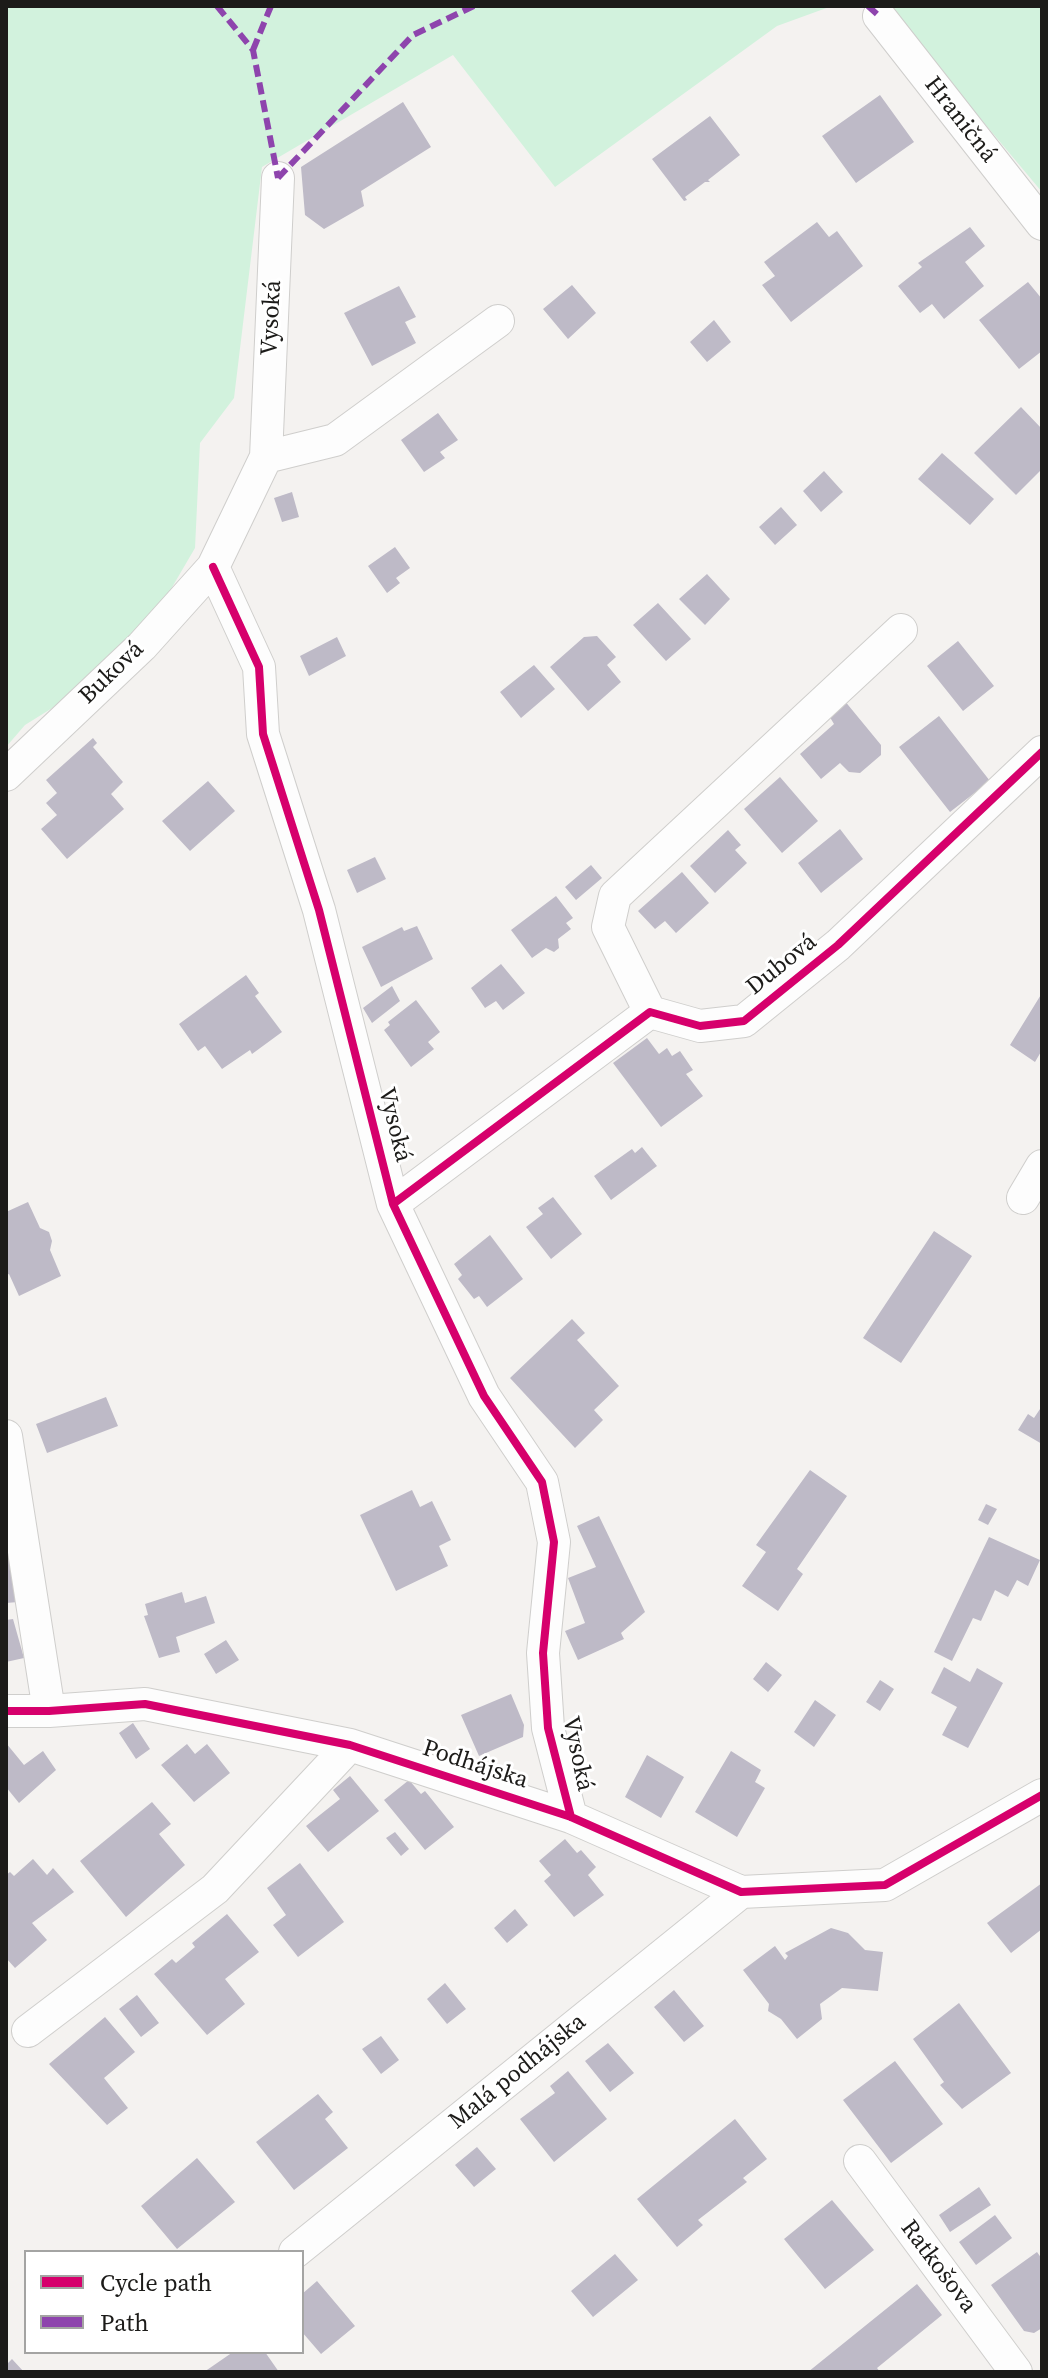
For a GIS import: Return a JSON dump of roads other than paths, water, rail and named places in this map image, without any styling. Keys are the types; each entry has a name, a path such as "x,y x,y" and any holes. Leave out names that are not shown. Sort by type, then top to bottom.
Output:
{"street":[{"name":"Hraničná","path":"879,16 1042,224"},
{"name":"Vysoká","path":"278,178 266,457 213,567 259,667 263,734 319,910 393,1204 484,1396 542,1482 554,1542 543,1653 548,1728 571,1817"},
{"path":"266,457 335,440 498,321"},
{"name":"Buková","path":"6,775 142,646 213,567"},
{"path":"393,1204 650,1012 608,927 615,896 901,630"},
{"name":"Dubová","path":"650,1012 700,1026 744,1021 838,945 1042,752"},
{"path":"1023,1198 1042,1166"},
{"path":"6,1436 49,1711"},
{"name":"Podhájska","path":"6,1711 145,1704 350,1745 571,1817 741,1892 885,1885 1042,1795"},
{"path":"28,2031 215,1889 350,1745"},
{"name":"Malá podhájska","path":"297,2250 741,1892"},
{"name":"Ratkošova","path":"860,2161 1016,2372"}]}
